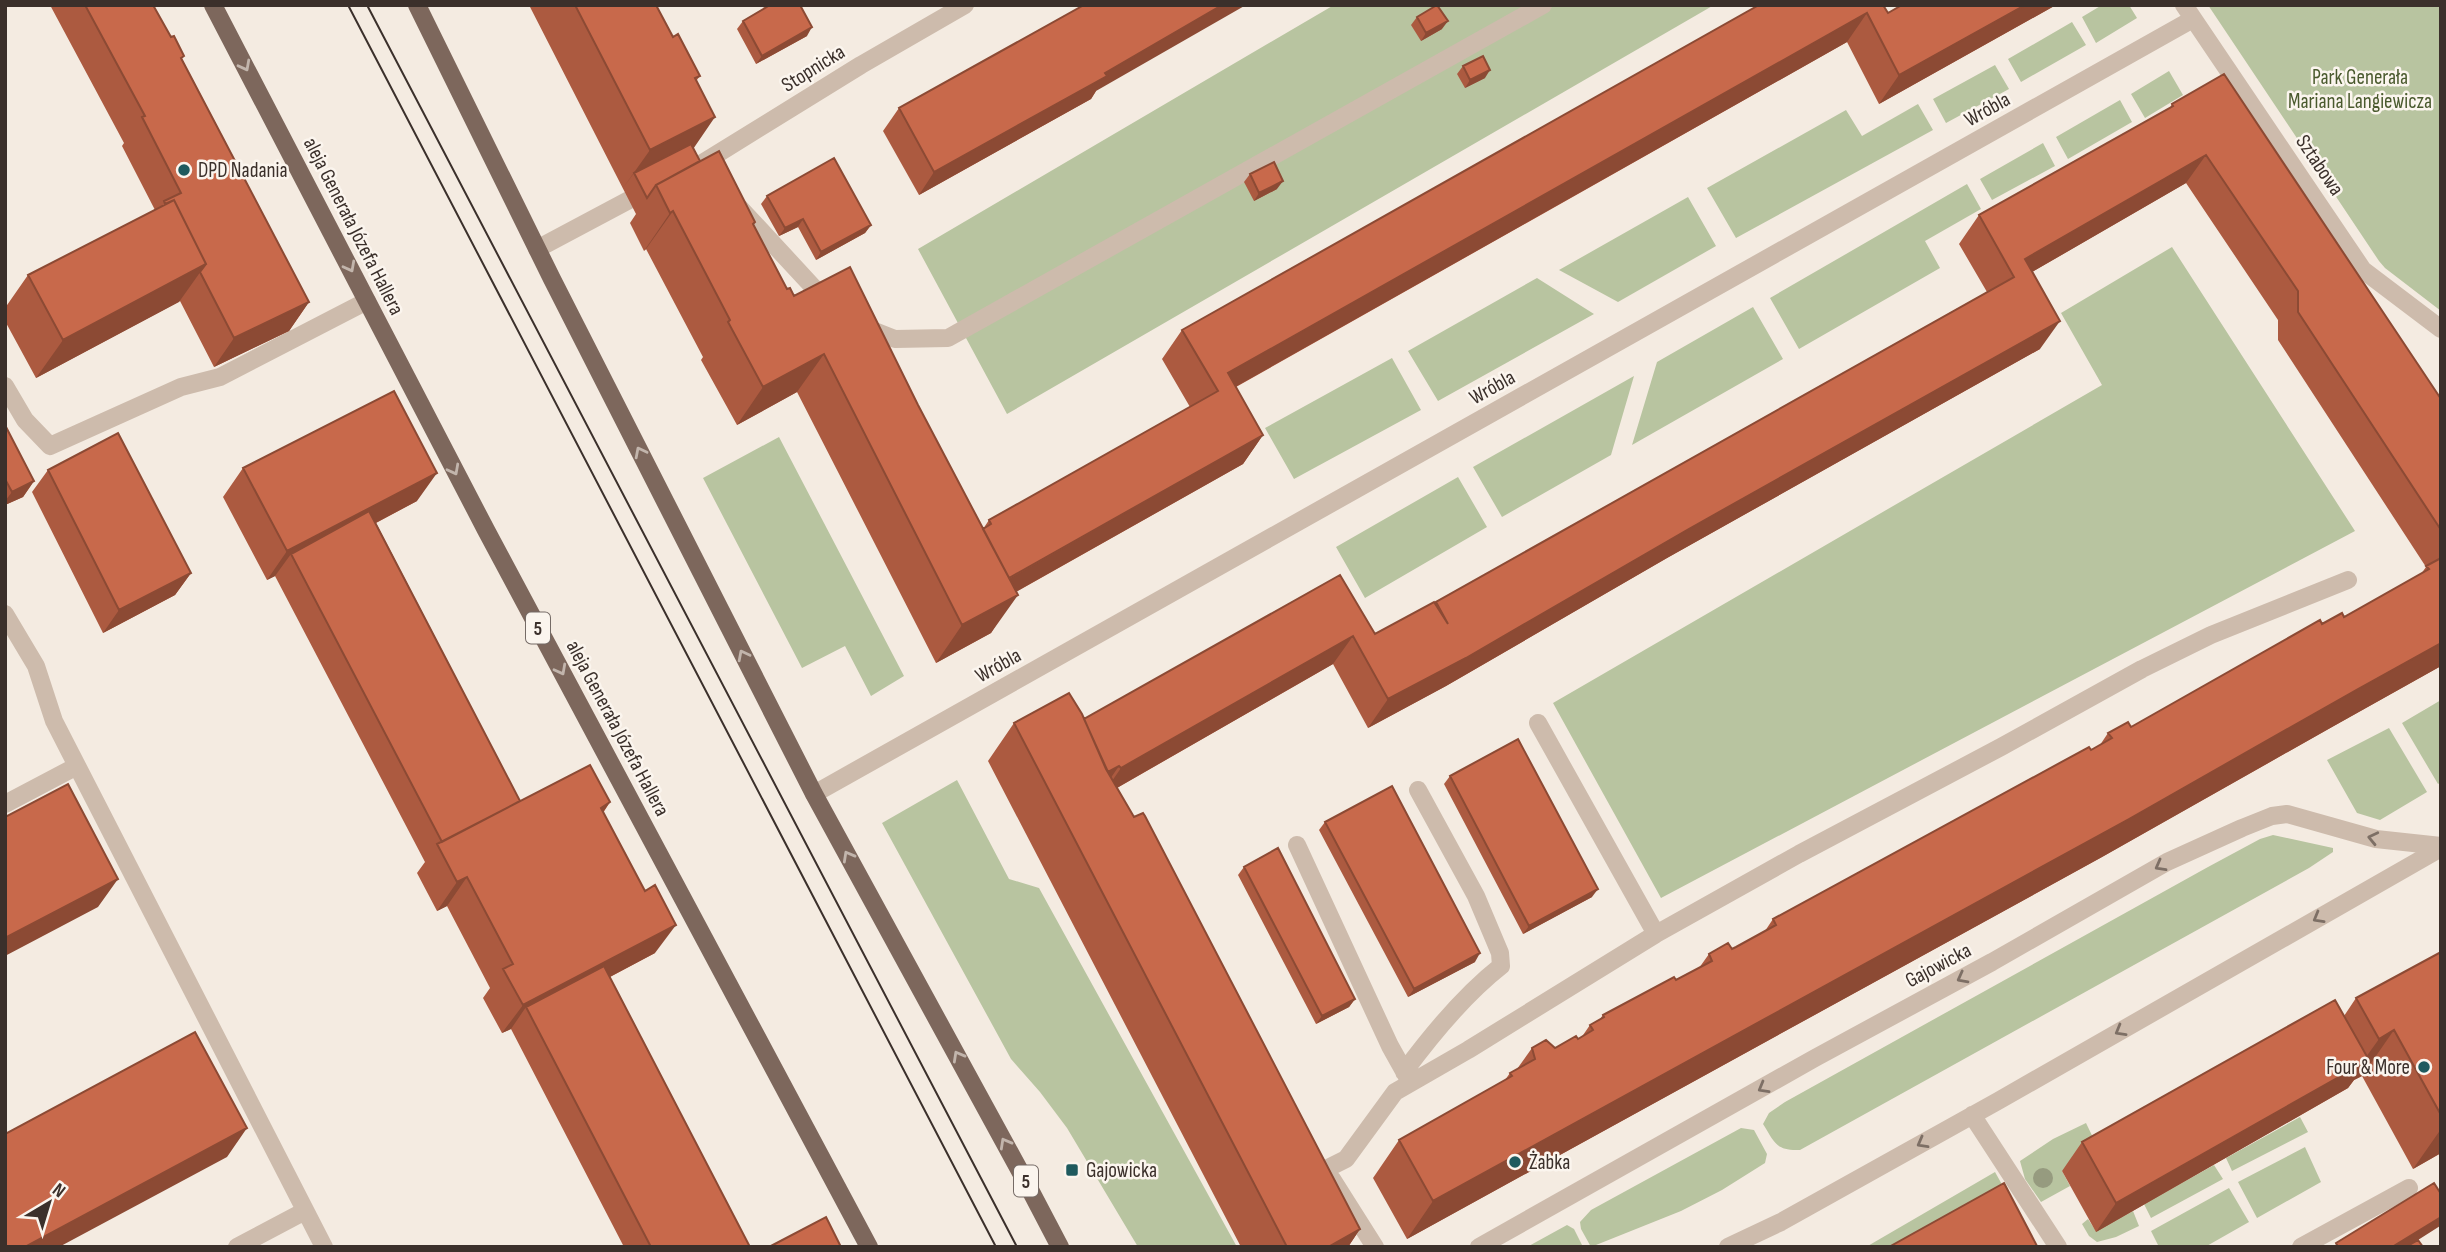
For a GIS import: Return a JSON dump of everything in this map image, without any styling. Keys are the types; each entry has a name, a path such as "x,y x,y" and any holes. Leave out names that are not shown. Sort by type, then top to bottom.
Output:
{"main road":[{"name":"aleja Generała Józefa Hallera","path":"213,5 485,530 869,1247"},
{"name":"5","path":"417,5 537,249 814,794 1060,1247"}],"street":[{"name":"Stopnicka","path":"686,172 715,165 861,65 965,5"},
{"path":"731,193 740,208 814,288 862,326 895,340 948,338 1543,5"},
{"name":"Sztabowa","path":"2188,12 2364,271 2441,329"},
{"name":"Wróbla","path":"814,794 2188,12"},
{"path":"537,249 629,200"},
{"path":"5,386 25,420 50,446 181,387 220,377 368,301"},
{"path":"1408,1077 1468,1050 1656,934 2142,669 2211,635 2347,580"},
{"path":"5,614 36,666 54,722 324,1247"},
{"path":"1538,723 1656,934"},
{"path":"5,804 77,766"},
{"path":"1375,1247 1323,1163 1346,1159 1408,1077 1426,1042 1485,978 1501,966 1500,953 1476,896 1418,790"},
{"name":"Gajowicka","path":"1479,1247 2167,862 2242,828 2272,816 2287,814 2376,839 2441,847"},
{"path":"1297,845 1390,1046 1408,1077"},
{"name":"Gajowicka","path":"1728,1247 1781,1222 1972,1115 2441,847"},
{"path":"1972,1115 2058,1247"},
{"path":"2301,1247 2409,1188"},
{"path":"237,1247 305,1211"}],"green space":[{"path":"1334,5 1714,5 1007,414 918,249"},
{"path":"2102,5 2129,5 2137,18 2096,43 2082,17"},
{"name":"Park Generała Mariana Langiewicza","path":"2208,5 2441,5 2441,311 2379,261"},
{"path":"2072,22 2086,45 2021,82 2008,59"},
{"path":"1995,65 2009,89 1946,123 1933,99"},
{"path":"2169,71 2183,95 2145,118 2131,94"},
{"path":"2120,100 2132,122 2068,159 2056,137"},
{"path":"1918,104 1933,130 1736,238 1707,188 1846,110 1862,136"},
{"path":"2043,143 2055,166 1992,200 1980,179"},
{"path":"1967,184 1981,209 1925,241 1940,268 1799,349 1770,298"},
{"path":"1688,197 1716,246 1618,302 1559,270"},
{"path":"2172,247 2355,531 1661,898 1553,703 2102,385 2061,313"},
{"path":"1537,278 1594,314 1438,401 1408,351"},
{"path":"1753,307 1783,359 1632,445 1657,362"},
{"path":"1392,358 1421,410 1294,479 1265,428"},
{"path":"1634,376 1611,455 1502,517 1473,467"},
{"path":"779,437 904,676 871,696 845,646 802,668 703,478"},
{"path":"1458,477 1487,527 1365,598 1336,547"},
{"path":"2441,700 2441,782 2438,784 2402,723"},
{"path":"2389,728 2427,792 2380,820 2357,813 2327,760"},
{"path":"957,780 1009,879 1039,888 1237,1247 1138,1247 1067,1128 1011,1059 882,823"},
{"path":"2273,835 2333,848 2333,852 2309,868 1800,1150 1781,1147 1763,1124 1769,1113 1785,1102 2208,867 2260,839"},
{"path":"2300,1117 2308,1132 2232,1171 2226,1158"},
{"path":"2086,1123 2099,1150 2062,1171 2070,1186 2041,1202 2025,1179 2020,1161 2053,1139"},
{"path":"1741,1128 1754,1130 1767,1154 1765,1163 1722,1190 1681,1211 1591,1247 1580,1222 1591,1210"},
{"path":"2305,1147 2321,1182 2257,1218 2238,1182"},
{"path":"2214,1165 2223,1179 2151,1218 2144,1204"},
{"path":"1995,1172 2037,1247 1866,1247"},
{"path":"2229,1188 2249,1222 2205,1247 2159,1247 2151,1231"},
{"path":"2133,1211 2139,1226 2097,1242 2089,1236 2082,1224 2088,1219 2096,1231"},
{"path":"1567,1225 1574,1229 1583,1247 1527,1247"}],"building":[{"path":"85,5 153,5 171,37 174,36 184,56 181,58 309,302 234,338 200,272 206,264 174,200 165,204 164,201 181,193 142,117 145,116"},
{"path":"575,5 656,5 673,37 678,34 700,76 695,78 715,117 650,150"},
{"path":"770,5 800,5 812,27 762,56 743,21"},
{"path":"1084,5 1222,5 1105,73 1107,76 934,172 899,108"},
{"path":"1437,5 1448,21 1426,33 1417,17"},
{"path":"1759,5 1883,5 1888,13 1902,5 2025,5 1899,75 1867,13 1228,373 1263,435 1009,578 983,529 991,524 989,520 1218,391 1182,330"},
{"path":"1483,56 1490,70 1470,80 1463,66"},
{"path":"2224,74 2441,399 2441,530 2298,312 2298,291 2206,155 2025,259 2060,321 1687,530 1466,658 1388,699 1353,636 1121,768 1119,766 1108,772 1084,719 1340,575 1375,634 1434,602 1448,624 1436,602 2014,277 1979,215 2173,106 2172,104"},
{"path":"691,144 700,161 656,185 647,198 634,173"},
{"path":"719,151 755,222 753,224 787,289 790,288 794,296 850,267 918,405 1018,595 962,625 824,354 763,387 673,211 670,213 656,185"},
{"path":"834,158 871,225 821,252 803,219 785,228 767,196"},
{"path":"1274,162 1283,181 1259,193 1250,174"},
{"path":"174,200 206,264 63,340 28,275"},
{"path":"394,391 437,473 287,551 243,468"},
{"path":"5,425 34,481 12,492 5,479"},
{"path":"118,433 191,573 119,610 48,470"},
{"path":"369,511 520,801 442,842 291,554"},
{"path":"2441,558 2441,643 2129,819 1433,1201 1399,1140 1512,1076 1510,1073 1535,1059 1532,1048 1546,1040 1555,1048 1576,1036 1578,1039 1593,1030 1590,1025 1604,1017 1603,1015 1674,977 1676,980 1712,961 1709,954 1728,943 1732,949 1736,947 1776,925 1773,919 2089,747 2091,750 2112,738 2108,733 2128,722 2131,727 2320,620 2322,624 2342,613 2344,617 2429,569 2426,566"},
{"path":"1069,693 1082,714 1106,769 1134,817 1143,813 1145,816 1360,1229 1328,1247 1287,1247 1014,723"},
{"path":"1518,739 1598,889 1529,926 1450,776"},
{"path":"590,765 610,802 601,808 645,891 655,885 676,925 523,1005 503,969 513,964 467,877 457,882 437,844"},
{"path":"68,784 118,879 5,938 5,817"},
{"path":"1392,786 1480,953 1414,989 1325,822"},
{"path":"1278,848 1355,999 1322,1016 1244,867"},
{"path":"2441,952 2441,1115 2394,1030 2379,1039 2356,998"},
{"path":"604,966 750,1247 651,1247 526,1007"},
{"path":"2335,1000 2369,1060 2116,1203 2082,1142"},
{"path":"195,1032 247,1128 25,1247 5,1247 5,1134"},
{"path":"2004,1183 2037,1246 1889,1247"},
{"path":"2434,1183 2441,1194 2441,1217 2392,1247 2338,1247 2336,1243"},
{"path":"826,1217 841,1247 769,1247"},
{"path":"2418,1240 2423,1247 2406,1247"}],"tram line":[{"path":"348,5 996,1247"},
{"path":"367,5 1017,1247"}],"place":[{"name":"DPD Nadania","path":"184,170"},
{"name":"Four & More","path":"2424,1067"},
{"name":"Żabka","path":"1515,1162"},
{"name":"Gajowicka","path":"1072,1170"}]}
